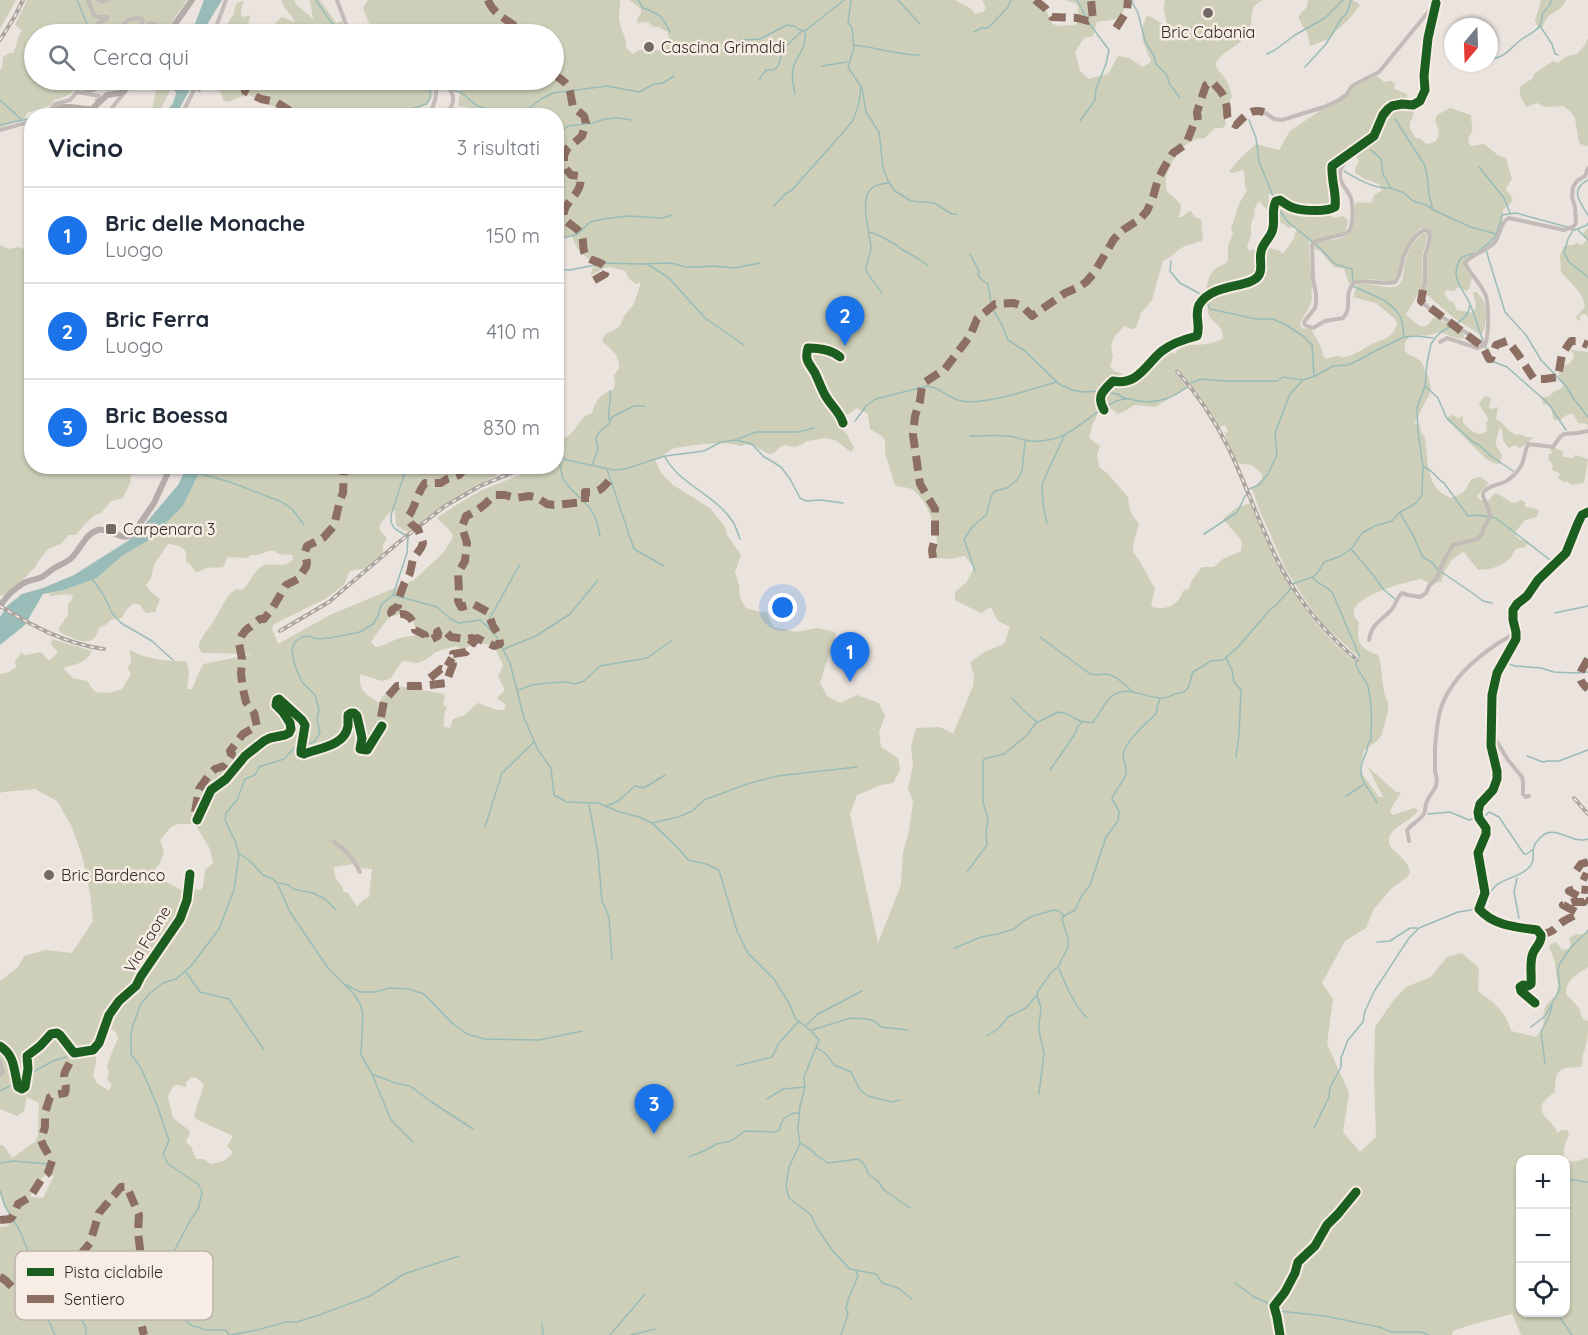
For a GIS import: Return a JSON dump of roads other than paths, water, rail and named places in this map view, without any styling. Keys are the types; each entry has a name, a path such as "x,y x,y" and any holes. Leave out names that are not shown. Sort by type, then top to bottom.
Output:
{"street":[{"path":"88,0 94,15 108,17 98,24"},
{"path":"99,0 103,2 108,0"},
{"path":"175,24 192,0"},
{"path":"217,24 226,0"},
{"path":"337,0 346,24"},
{"path":"1264,112 1274,119 1282,120 1339,100 1352,86 1379,72 1437,1"},
{"path":"1104,411 1100,398 1113,381 1122,382 1137,376 1163,350 1179,341 1197,336 1198,306 1210,294 1258,278 1261,271 1261,249 1273,229 1273,206 1276,201 1280,200 1292,208 1330,211 1335,207 1332,166 1374,136 1388,109 1402,104 1413,105 1420,100 1425,90 1424,76 1428,38 1437,1"},
{"path":"125,24 128,20 139,18 142,20 141,24"},
{"path":"52,108 55,104 70,100 77,92 94,90"},
{"path":"93,108 108,95 125,90"},
{"path":"112,108 126,90"},
{"path":"185,108 195,90"},
{"path":"432,108 437,90"},
{"path":"451,90 454,103 451,108"},
{"path":"82,92 99,96 97,100"},
{"path":"61,108 78,108"},
{"path":"0,130 24,123"},
{"path":"1354,150 1341,166 1340,174 1342,186 1352,201 1350,229 1344,234 1312,244 1316,299 1315,308 1304,322 1305,325 1309,328 1315,327 1325,321 1345,317 1348,309 1348,292 1354,283 1366,280 1389,284 1395,282 1400,274 1406,251 1420,231 1424,230 1429,232 1430,238 1425,256 1425,281 1421,301 1485,345"},
{"path":"1440,342 1447,338 1478,348 1485,345 1488,312 1486,296 1465,266 1466,261 1495,242 1504,220 1509,218 1567,230 1573,227 1576,223 1572,197 1573,187 1585,176 1588,168"},
{"path":"1369,640 1372,628 1391,610 1402,593 1420,597 1426,593 1429,586 1437,579 1453,545 1479,537 1491,516 1483,493 1490,486 1506,482 1516,473 1522,463 1526,448 1530,444 1553,447 1564,434 1588,431"},
{"path":"0,606 24,582 42,577 53,568 67,562 77,554 85,540 95,531 106,530 128,538 154,503 167,474"},
{"path":"1535,1003 1521,991 1520,987 1531,984 1532,957 1542,939 1541,935 1537,930 1516,928 1499,923 1488,918 1479,908 1485,893 1478,853 1486,834 1486,828 1478,812 1480,804 1493,790 1497,779 1491,746 1494,683 1516,639 1513,610 1538,580 1566,553 1582,515 1588,512"},
{"path":"1409,841 1407,830 1423,816 1427,801 1436,787 1435,748 1437,727 1444,700 1464,671 1495,645 1512,635 1514,625"},
{"path":"197,820 211,790 226,779 245,756 264,741 289,733 290,723 276,705 277,700 279,699 305,725 301,753 304,754 334,743 348,728 348,716 351,713 357,716 362,738 360,749 367,750 382,726"},
{"path":"1491,732 1521,777 1523,794 1526,797 1529,796"},
{"path":"334,842 342,846 353,858 360,872"},
{"name":"Via Faone","path":"0,1046 13,1060 18,1087 22,1089 25,1087 28,1069 27,1056 51,1034 60,1035 74,1053 93,1050 99,1043 109,1016 119,1001 136,986 180,919 187,900 190,874"},
{"path":"0,1062 3,1072 0,1075"}],"water":[{"path":"204,0 222,0 208,24 195,24"},
{"path":"177,90 189,90 180,108 169,108"},
{"path":"184,474 199,474 183,506 149,540 122,556 97,578 64,590 43,594 25,625 0,645 0,617 7,606 22,594 74,575 134,537 178,485"}],"waterway":[{"path":"77,0 87,24"},
{"path":"316,0 333,24"},
{"path":"638,0 643,8 660,16 670,32"},
{"path":"740,40 760,39 787,25 805,31 844,0"},
{"path":"851,0 848,23 852,28 854,48 848,67 862,88 866,112 879,132 883,168 888,181 895,191 911,201 934,203 952,214 957,214"},
{"path":"898,0 920,24"},
{"path":"974,32 981,28 988,28 1008,7 1011,0"},
{"path":"1077,0 1089,23 1109,50 1096,89 1095,100 1080,121"},
{"path":"1131,0 1138,13 1145,41 1156,64 1167,75 1169,83 1180,98"},
{"path":"1267,54 1325,18 1343,0"},
{"path":"1305,67 1326,44 1347,13 1351,0"},
{"path":"1498,57 1539,27 1542,14 1550,5 1551,0"},
{"path":"1540,26 1552,44 1555,54 1558,55"},
{"path":"759,80 766,70 774,70 778,66 784,48 803,30"},
{"path":"795,94 793,68 804,46 805,32"},
{"path":"853,45 919,55"},
{"path":"822,66 847,62"},
{"path":"529,108 553,93 607,86 639,92 674,76"},
{"path":"774,206 792,190 853,120 859,104 861,86"},
{"path":"414,108 426,104 430,98 429,90"},
{"path":"454,91 458,91 478,106 485,108"},
{"path":"0,100 22,120"},
{"path":"564,129 568,126 605,119 632,120"},
{"path":"1395,119 1424,164 1433,210"},
{"path":"0,125 24,120"},
{"path":"1249,120 1256,138 1259,161 1278,209 1288,222 1319,247 1335,264 1352,269 1353,286 1392,306 1401,318 1404,337"},
{"path":"1371,150 1381,159 1383,174 1391,188 1455,220 1496,234"},
{"path":"1479,167 1504,198 1510,213"},
{"path":"1344,171 1372,185 1390,188"},
{"path":"1588,180 1582,184 1578,192 1579,201 1588,215"},
{"path":"882,293 866,270 871,248 865,209 868,194 873,187 888,183"},
{"path":"1478,251 1495,236 1502,215 1516,213 1567,227"},
{"path":"564,238 578,234 590,222 603,219 627,216 663,218 672,215"},
{"path":"1572,229 1575,230 1588,223"},
{"path":"1573,230 1564,253 1569,262 1588,277"},
{"path":"1578,230 1588,240"},
{"path":"870,232 895,244 928,266"},
{"path":"1486,250 1505,312 1526,335 1541,360 1566,386 1588,417"},
{"path":"1456,324 1466,316 1470,304 1458,281 1456,270 1462,257 1474,253"},
{"path":"970,254 979,271 978,275 988,284 992,308 1008,340 1025,351 1059,384 1083,392 1101,391"},
{"path":"1171,261 1170,271 1180,283 1204,296"},
{"path":"564,270 605,263 671,263 686,267 734,268 760,263"},
{"path":"649,265 669,278 705,318 744,345"},
{"path":"1206,300 1210,309 1256,319 1273,319 1303,336 1312,345 1314,375"},
{"path":"1471,306 1483,341"},
{"path":"967,872 987,845 988,819 983,802 984,759 1004,754 1027,735 1036,723 1058,712 1092,723 1108,700 1120,692 1132,692 1155,698 1184,692 1193,672 1211,661 1223,660 1238,647 1293,584 1314,576 1324,562 1341,556 1352,548 1362,533 1392,521 1399,513 1416,503 1422,495 1423,467 1417,408 1425,386 1431,344 1442,331 1452,326"},
{"path":"1191,383 1201,379 1277,381 1283,377 1303,380 1333,366 1348,365 1404,337 1433,338"},
{"path":"1485,346 1494,362 1507,367 1548,403 1566,430"},
{"path":"1249,489 1259,485 1268,474 1277,455 1275,433 1290,394 1302,381"},
{"path":"855,421 867,405 876,399 927,386 936,388 957,400 972,402 1009,396 1056,382"},
{"path":"1425,386 1438,398 1446,417 1452,423 1473,442 1513,471"},
{"path":"970,436 1010,436 1035,442 1053,439 1071,431 1117,401 1128,399 1158,401 1187,387"},
{"path":"609,420 610,391"},
{"path":"1106,392 1126,399"},
{"path":"592,466 598,449 596,438 609,424 612,417 634,406 645,406"},
{"path":"738,439 756,432 798,432 814,428"},
{"path":"1047,524 1042,484 1065,434"},
{"path":"564,459 613,470 625,469 665,456 704,451 721,442 736,440 752,444 763,456 781,467 800,498 806,501 821,500 843,503"},
{"path":"975,571 964,539 973,526 986,515 992,494 1007,488 1017,480 1022,471 1025,442"},
{"path":"665,457 680,475 726,513 734,524 740,539"},
{"path":"1424,467 1444,483 1468,516 1496,518 1550,560"},
{"path":"607,469 634,549 664,566"},
{"path":"201,474 230,482 282,502 292,509 304,525"},
{"path":"174,1251 198,1210 202,1192 198,1184 168,1164 163,1154 169,1141 141,1068 131,1054 131,1032 140,1005 150,993 163,983 176,979 191,966 219,929 234,890 239,854 225,820 226,813 237,800 245,779 255,775 259,767 284,759 295,747 314,742 320,733 317,719 319,709 315,695 302,682 294,663 292,649 295,642 308,636 317,639 360,632 373,624 381,605 393,595 407,553 408,537 394,528 391,522 391,515 404,474"},
{"path":"562,474 571,489 590,508 596,519 600,536"},
{"path":"1204,534 1236,513 1246,495"},
{"path":"1400,513 1423,557 1483,601 1492,603"},
{"path":"1351,549 1383,589 1395,599"},
{"path":"486,625 520,564"},
{"path":"1313,578 1333,594 1359,657"},
{"path":"93,580 112,613 121,623 152,641 173,660"},
{"path":"504,649 536,636 570,614 598,580"},
{"path":"393,595 437,607 459,623 480,620 495,634 510,663 524,718 538,750 551,768 554,795 567,802 598,803 639,817 652,823 688,860 719,870 737,931 748,953 774,979 795,1018 819,1040 804,1077 805,1087 800,1106 798,1129 800,1144 789,1167 786,1187 789,1198 811,1215 832,1250 850,1269 876,1274 882,1283 898,1288 912,1299"},
{"path":"1555,613 1588,606"},
{"path":"1040,637 1090,674 1113,676 1132,691"},
{"path":"518,690 549,683 575,684 584,681 600,666 647,658 671,641"},
{"path":"1226,657 1234,682 1241,690 1236,757"},
{"path":"1356,662 1357,669 1368,687 1371,707 1371,740 1362,763 1361,775 1377,803"},
{"path":"1506,663 1554,672 1588,672"},
{"path":"1012,698 1037,722"},
{"path":"1039,1094 1044,1053 1040,1036 1041,1008 1037,996 1038,991 1058,967 1068,947 1062,919 1075,910 1090,885 1106,837 1118,821 1119,811 1112,799 1126,774 1124,751 1136,734 1155,715 1160,699"},
{"path":"1050,770 1078,726 1083,722"},
{"path":"485,827 502,773 534,742"},
{"path":"1527,756 1543,762 1559,761 1588,750"},
{"path":"652,823 678,817 692,811 704,800 747,784 777,776 857,767"},
{"path":"607,806 618,801 635,786 644,788 665,775"},
{"path":"1346,796 1363,785"},
{"path":"589,804 598,854 602,901 609,917 612,959"},
{"path":"1428,814 1450,812 1469,820 1489,812 1499,817 1524,854 1532,850"},
{"path":"1486,898 1498,884 1528,869 1533,861 1534,846 1545,834 1552,832 1578,840 1588,839"},
{"path":"240,854 263,875 277,883 290,912 328,968 354,994 363,1014 361,1055 372,1074 391,1120 413,1142"},
{"path":"1517,878 1514,892 1519,918"},
{"path":"279,883 293,889 313,893 325,899 336,910"},
{"path":"1314,1128 1329,1097 1330,1087 1341,1067 1341,1058 1348,1040 1363,1022 1365,1011 1375,990 1409,938 1419,928 1458,912 1471,910 1480,903"},
{"path":"955,948 981,937 1014,929 1033,916 1054,910 1064,916"},
{"path":"1377,942 1390,941 1410,928 1417,928"},
{"path":"1531,1027 1545,1016 1558,993 1560,988 1559,965 1571,947 1588,931"},
{"path":"1058,967 1074,1000 1087,1018"},
{"path":"186,972 200,992 229,999 264,1050"},
{"path":"346,985 360,992 376,992 389,988 408,989 424,994 452,1023 467,1034 484,1039 539,1040 582,1031"},
{"path":"805,1026 818,1014 862,991"},
{"path":"987,1036 999,1028 1008,1017 1026,1008 1036,996"},
{"path":"1545,1064 1541,1031 1549,1017 1552,1005"},
{"path":"812,1030 851,1018 868,1019 881,1027 908,1030"},
{"path":"736,1066 772,1057 779,1043 799,1021"},
{"path":"816,1047 826,1054 834,1065 851,1072 860,1090 868,1096 891,1102 900,1100"},
{"path":"29,1074 66,1057"},
{"path":"372,1074 410,1086 473,1129"},
{"path":"0,1091 15,1083"},
{"path":"767,1099 783,1089 805,1087"},
{"path":"689,1157 716,1144 731,1141 745,1131 776,1132 786,1117 798,1113"},
{"path":"800,1143 828,1163 858,1159 865,1165 868,1174 877,1180 884,1190 910,1208"},
{"path":"0,1163 13,1161 48,1164"},
{"path":"1570,1181 1588,1182"},
{"path":"0,1190 5,1206 20,1231 28,1251"},
{"path":"231,1335 286,1322 297,1322 322,1314 370,1296 404,1274 459,1256"},
{"path":"841,1335 848,1314 846,1308 849,1297 858,1276 856,1271"},
{"path":"1235,1283 1278,1311 1325,1316 1379,1327 1392,1332 1421,1332 1429,1335"},
{"path":"610,1335 645,1294"},
{"path":"1559,1317 1572,1335"},
{"path":"48,1320 55,1335"},
{"path":"81,1320 86,1327 86,1335"},
{"path":"186,1320 191,1325 206,1330 226,1330 229,1335"},
{"path":"542,1323 543,1335"},
{"path":"631,1335 655,1329"}],"railway":[{"path":"0,40 23,0"},
{"path":"1177,371 1205,407 1223,437 1267,539 1289,582 1315,618 1357,660"},
{"path":"280,631 329,602 445,506 480,486 509,474"},
{"path":"0,606 50,633 76,643 104,649"},
{"path":"1574,798 1588,814"}],"place":[{"name":"Bric Cabania","path":"1208,13"},
{"name":"Cascina Grimaldi","path":"649,47"},
{"name":"Bric Ferra","path":"845,346"},
{"name":"Carpenara 3","path":"111,529"},
{"name":"Bric delle Monache","path":"850,682"},
{"name":"Bric Bardenco","path":"49,875"},
{"name":"Bric Boessa","path":"654,1134"}]}
